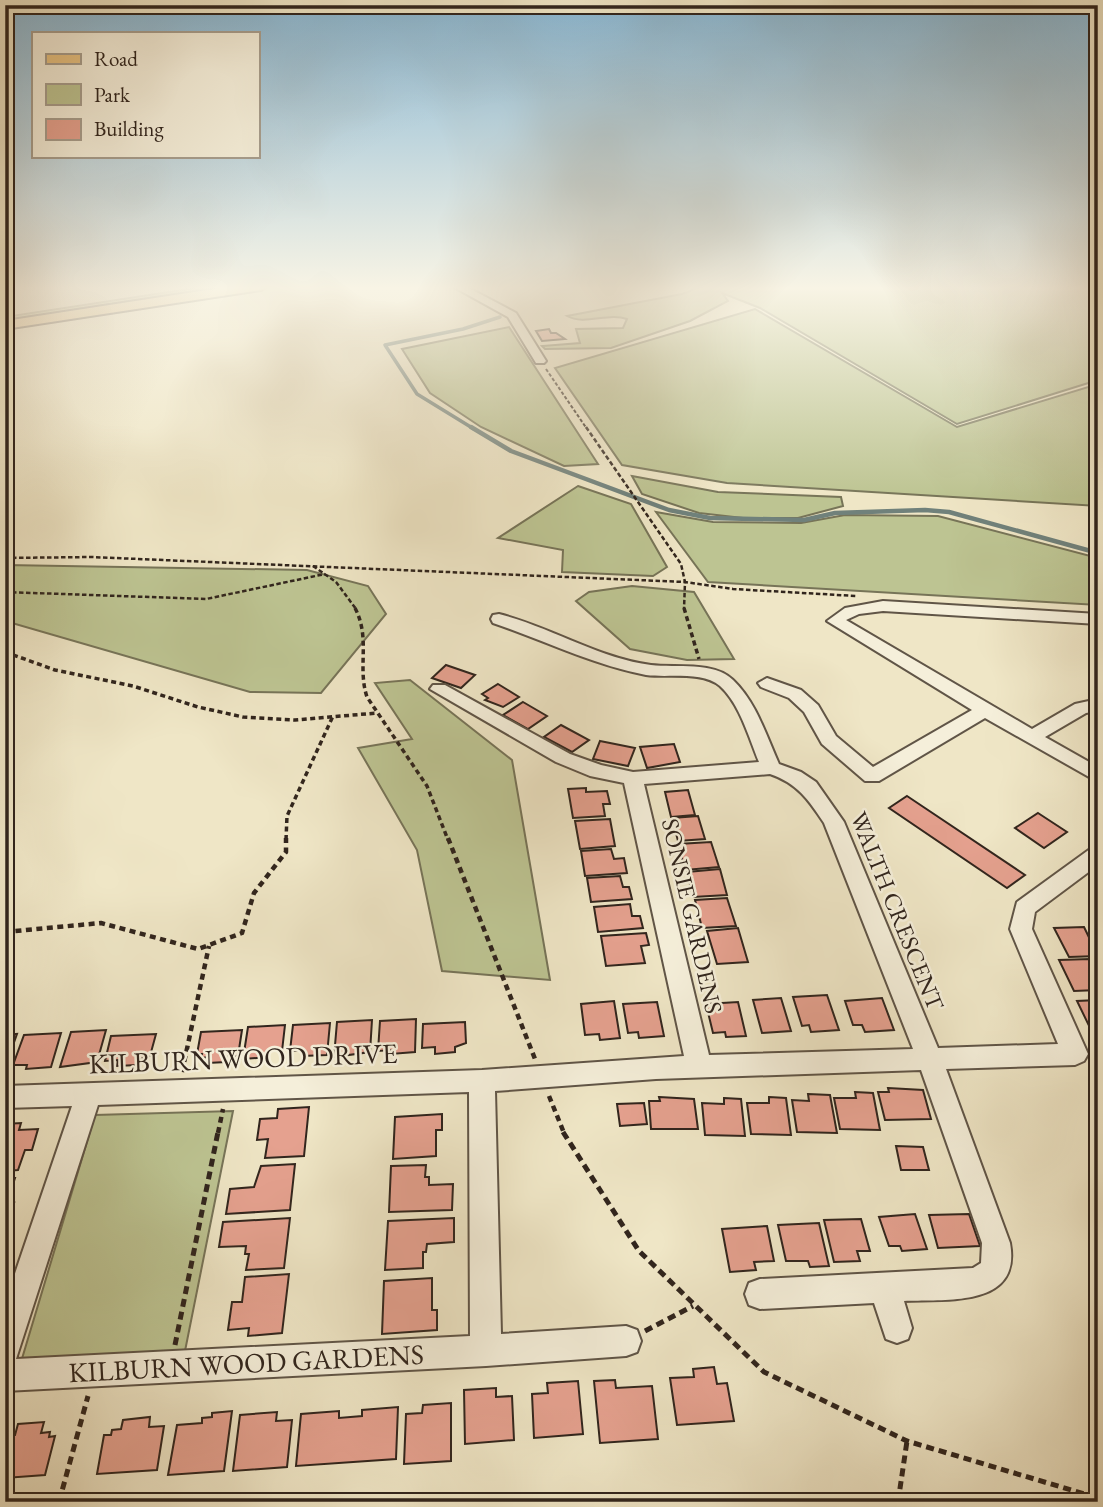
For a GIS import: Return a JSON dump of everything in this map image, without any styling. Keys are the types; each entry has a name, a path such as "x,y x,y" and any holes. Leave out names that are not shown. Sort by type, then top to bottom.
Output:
{"street":[{"path":"537,356 540,361"},
{"path":"1098,619 883,606 854,610 835,621 1098,776"},
{"path":"439,690 563,758 597,771 633,778 771,768 738,698 726,682 703,673 650,670 610,662 568,643 499,619"},
{"path":"767,683 794,694 812,709 829,740 873,776 985,710"},
{"path":"1031,737 1081,708 1098,705"},
{"name":"WALTH CRESCENT","path":"771,768 794,774 812,789 834,822 930,1060"},
{"name":"SONSIE GARDENS","path":"633,778 699,1066"},
{"name":"KILBURN WOOD DRIVE","path":"5,1097 482,1081 699,1066 1075,1054 1021,929 1025,908 1098,854"},
{"path":"760,1294 973,1283 986,1279 996,1271 999,1259 930,1060"},
{"path":"482,1081 486,1352"},
{"path":"5,1349 89,1094"},
{"path":"885,1289 897,1328"},
{"name":"KILBURN WOOD GARDENS","path":"5,1375 486,1352 626,1340"}],"path":[{"path":"540,361 681,564 685,582 684,610 703,673"},
{"path":"5,558 91,557 685,582 733,589 869,597"},
{"path":"313,566 346,590 363,622 365,652 362,684 377,712 427,786 566,1138 639,1251 692,1306 764,1371 907,1441 1098,1498"},
{"path":"5,592 206,598 325,574"},
{"path":"5,652 55,670 132,686 243,718 295,720 377,712"},
{"path":"5,932 101,923 198,949 242,933 254,893 286,852 287,816 333,716"},
{"path":"178,1091 209,945"},
{"path":"170,1367 227,1090"},
{"path":"626,1340 692,1306"},
{"path":"59,1502 95,1371"},
{"path":"898,1502 907,1441"}],"green space":[{"path":"407,356 528,356 598,464 564,466 481,427 430,393"},
{"path":"595,356 836,356 957,427 1098,384 1098,506 727,483 622,465 555,368"},
{"path":"842,356 1098,356 1098,380 957,424"},
{"path":"632,476 718,492 841,497 843,506 798,518 743,518 699,513 642,494"},
{"path":"578,486 631,504 667,567 653,576 562,572 563,550 498,538"},
{"path":"656,512 713,522 801,523 845,515 938,516 1098,558 1098,605 708,582"},
{"path":"5,565 307,570 368,586 386,614 321,693 250,692 5,621"},
{"path":"632,586 694,592 734,659 687,660 630,649 576,601 589,592"},
{"path":"410,680 512,760 550,980 442,971 417,850 358,748 412,739 375,683"},
{"path":"233,1111 184,1356 21,1362 95,1115"}],"building":[{"path":"446,665 475,675 461,688 432,678"},
{"path":"498,684 519,697 503,707 485,700 488,698 482,694"},
{"path":"523,702 547,716 528,729 503,715"},
{"path":"561,725 589,740 572,752 544,737"},
{"path":"600,741 635,748 628,766 593,759"},
{"path":"674,744 680,762 647,768 640,747"},
{"path":"586,788 586,792 607,791 610,804 603,804 605,816 573,818 568,789"},
{"path":"688,790 695,815 671,817 665,792"},
{"path":"907,796 1025,875 1007,888 889,808"},
{"path":"1038,813 1067,832 1044,848 1015,828"},
{"path":"698,816 705,839 678,841 672,818"},
{"path":"610,819 615,846 580,849 575,821"},
{"path":"711,842 719,867 685,870 678,844"},
{"path":"611,849 614,859 624,858 627,873 585,876 581,851"},
{"path":"720,869 727,895 693,897 687,872"},
{"path":"620,876 623,887 629,887 632,899 591,902 587,878"},
{"path":"727,898 736,926 702,928 695,900"},
{"path":"630,904 632,916 640,916 643,928 598,932 594,907"},
{"path":"1084,927 1098,956 1069,957 1054,928"},
{"path":"738,928 748,962 717,964 707,931"},
{"path":"646,933 649,945 641,946 645,963 606,966 601,936"},
{"path":"1090,959 1098,975 1098,990 1074,991 1059,960"},
{"path":"827,995 839,1030 811,1032 809,1025 802,1026 793,997"},
{"path":"781,998 791,1031 762,1033 753,1000"},
{"path":"882,998 894,1030 865,1032 862,1025 853,1025 845,1001"},
{"path":"1098,1000 1098,1036 1094,1036 1077,1001"},
{"path":"614,1001 620,1038 600,1040 599,1034 585,1035 581,1004"},
{"path":"657,1002 664,1036 639,1038 638,1032 628,1033 623,1004"},
{"path":"738,1002 746,1036 726,1037 725,1032 713,1033 706,1004"},
{"path":"416,1019 415,1052 391,1054 392,1050 378,1051 380,1021"},
{"path":"372,1020 370,1052 334,1057 337,1022"},
{"path":"465,1022 466,1043 455,1047 455,1052 435,1054 435,1047 422,1048 423,1024"},
{"path":"330,1023 327,1055 302,1056 302,1050 290,1051 293,1025"},
{"path":"285,1025 282,1051 269,1051 269,1057 243,1059 248,1027"},
{"path":"106,1030 97,1062 60,1067 71,1032"},
{"path":"242,1030 238,1056 227,1056 226,1062 208,1063 209,1057 201,1058 202,1054 197,1054 201,1032"},
{"path":"61,1033 51,1067 26,1069 27,1065 13,1065 24,1035"},
{"path":"17,1034 6,1065 5,1065 5,1035"},
{"path":"156,1034 150,1056 138,1059 137,1065 117,1066 118,1060 105,1061 111,1036"},
{"path":"888,1088 923,1090 931,1119 885,1120 878,1092 889,1092"},
{"path":"855,1092 873,1093 880,1130 840,1129 834,1098 856,1098"},
{"path":"808,1094 830,1095 837,1133 797,1132 792,1100 809,1101"},
{"path":"659,1097 694,1099 698,1129 651,1129 649,1101 660,1101"},
{"path":"769,1097 786,1098 791,1135 751,1134 747,1103 769,1103"},
{"path":"724,1098 741,1099 745,1136 705,1135 702,1103 724,1104"},
{"path":"644,1103 647,1124 620,1126 617,1104"},
{"path":"309,1107 304,1156 265,1158 268,1139 257,1140 260,1119 277,1118 278,1109"},
{"path":"442,1114 442,1130 436,1130 436,1156 393,1159 395,1117"},
{"path":"21,1123 19,1130 38,1129 32,1150 25,1150 18,1170 5,1171 5,1124"},
{"path":"896,1146 923,1147 929,1170 901,1170"},
{"path":"295,1164 290,1210 226,1214 230,1189 254,1187 261,1166"},
{"path":"426,1165 425,1177 429,1177 429,1185 453,1184 452,1210 389,1212 391,1166"},
{"path":"5,1178 15,1178 9,1197 13,1196 11,1204 14,1203 8,1222 5,1223"},
{"path":"915,1214 927,1249 902,1251 900,1246 889,1246 879,1217"},
{"path":"969,1214 980,1246 938,1248 929,1215"},
{"path":"290,1218 284,1268 246,1270 249,1254 245,1254 246,1246 219,1247 223,1222"},
{"path":"454,1218 454,1242 427,1244 426,1252 423,1252 423,1268 385,1270 388,1221"},
{"path":"861,1219 870,1251 857,1251 860,1261 834,1262 824,1220"},
{"path":"819,1223 829,1266 810,1267 808,1261 786,1261 778,1225"},
{"path":"767,1226 774,1261 754,1262 756,1270 730,1272 722,1229"},
{"path":"289,1274 282,1333 248,1336 249,1328 228,1330 232,1302 242,1302 245,1277"},
{"path":"432,1278 432,1310 437,1310 437,1330 382,1334 384,1281"},
{"path":"714,1367 717,1384 727,1383 734,1421 677,1425 670,1378 694,1377 693,1369"},
{"path":"615,1380 616,1388 652,1386 658,1439 600,1443 594,1381"},
{"path":"578,1381 583,1434 534,1438 532,1394 548,1393 547,1383"},
{"path":"496,1388 496,1397 512,1396 514,1440 465,1444 464,1390"},
{"path":"451,1403 451,1461 404,1464 406,1414 422,1413 423,1405"},
{"path":"398,1407 396,1459 296,1466 301,1414 339,1411 339,1418 362,1416 362,1410"},
{"path":"232,1411 224,1471 168,1475 177,1425 202,1423 202,1418 212,1417 212,1413"},
{"path":"277,1412 276,1421 292,1420 287,1467 233,1471 240,1415"},
{"path":"150,1417 149,1427 164,1426 157,1470 97,1474 104,1435 111,1435 112,1430 121,1429 123,1420"},
{"path":"44,1422 41,1433 50,1432 49,1437 55,1436 45,1475 5,1478 5,1435 15,1435 18,1424"}],"waterway":[{"path":"392,356 417,394 474,429"},
{"path":"471,427 511,451 669,510 710,518 804,520 835,513 925,510 949,512 1098,553"}]}
